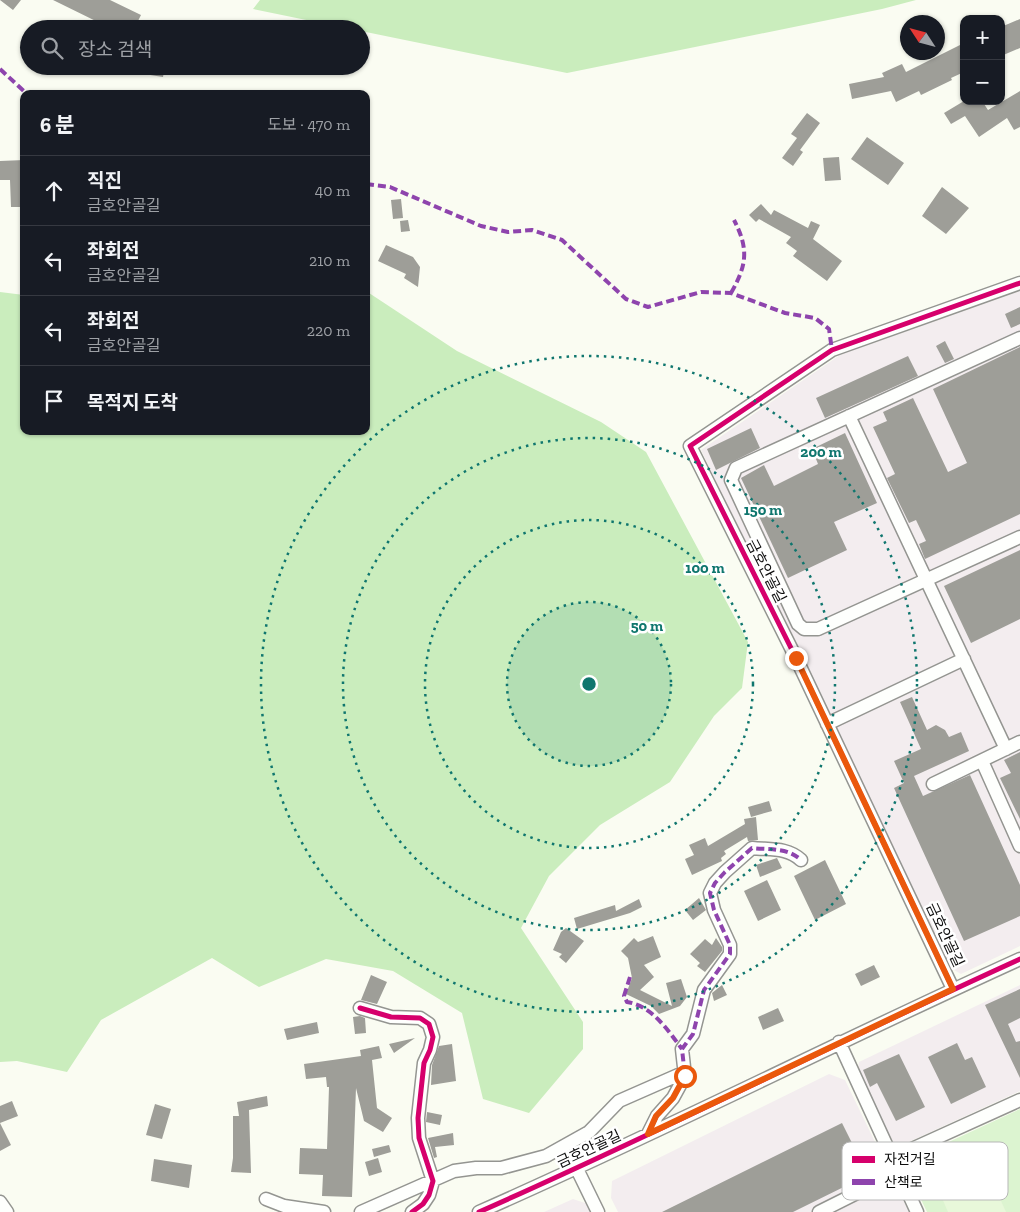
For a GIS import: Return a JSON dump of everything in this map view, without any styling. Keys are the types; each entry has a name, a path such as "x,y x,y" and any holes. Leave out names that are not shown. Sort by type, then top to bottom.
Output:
{"street":[{"name":"금호안골길","path":"953,989 828,724 690,446 832,350 1020,283"},
{"path":"1020,338 736,468 731,480 798,624 804,629 818,629 1020,537"},
{"path":"849,416 1006,749"},
{"path":"828,724 964,659"},
{"path":"934,784 1020,742"},
{"path":"982,761 1020,846"},
{"path":"648,1134 656,1116 673,1098 685,1076 682,1049 692,1034 704,990 730,954 727,937 714,910 710,893 715,883 752,848 783,849 793,853 801,860"},
{"name":"금호안골길","path":"479,1212 577,1169 839,1042 1020,959"},
{"path":"360,1008 391,1017 420,1018 429,1024 433,1037 424,1063 418,1118 419,1138 433,1181 426,1199 412,1212"},
{"path":"839,1042 885,1142"},
{"path":"361,1212 454,1171 476,1168 501,1168 546,1156 589,1132 619,1101 685,1072"},
{"path":"927,1142 1020,1100"},
{"path":"577,1169 598,1212"},
{"path":"266,1199 284,1206 324,1212"},
{"path":"819,1212 842,1200"},
{"path":"912,1200 918,1212"},
{"path":"0,1202 7,1212"}],"shaded area":[{"path":"1020,291 1020,946 961,974 947,966 701,450 840,355"},
{"path":"1020,985 1020,1091 909,1142 893,1142 858,1068 859,1062"},
{"path":"829,1074 845,1080 875,1142 842,1142 842,1200 903,1200 909,1212 618,1212 611,1198 612,1181"},
{"path":"573,1199 588,1204 592,1212 544,1212"}],"green space":[{"path":"260,0 916,0 882,9 567,73 370,33 370,20 306,20 253,9"},
{"path":"0,292 20,294 20,435 370,435 370,294 457,351 601,422 646,452 748,642 742,688 714,716 670,782 600,825 549,876 521,928 583,1022 583,1049 529,1113 483,1099 462,1013 393,971 326,959 259,987 212,958 101,1020 67,1072 17,1061 0,1062"},
{"path":"1020,1109 1020,1212 927,1212 921,1200 1008,1200 1008,1142 949,1142"},
{"path":"943,1200 1001,1200 1006,1212 948,1212"}],"building":[{"path":"0,0 21,0 13,10"},
{"path":"53,0 110,0 141,15 138,20 94,20"},
{"path":"1020,19 1020,48 1005,54 1005,25"},
{"path":"960,45 960,74 951,78 952,80 921,95 919,91 896,102 891,91 852,99 849,84 884,77 882,73 902,64 906,72 930,60 945,60 945,52"},
{"path":"1020,91 1020,127 1014,130 1007,118 979,137 965,116 951,124 944,113 960,103 960,105 985,105 988,110 996,105 1005,105 1005,100"},
{"path":"807,113 820,123 800,150 803,152 793,166 782,158 797,138 791,134"},
{"path":"867,137 904,163 888,185 851,159"},
{"path":"839,157 841,180 825,181 823,158"},
{"path":"20,160 20,207 11,207 10,180 0,180 0,161"},
{"path":"942,187 969,208 946,234 922,216"},
{"path":"401,199 403,218 393,219 391,200"},
{"path":"761,204 771,215 774,210 808,228 811,221 820,225 813,239 842,261 827,281 793,256 797,251 786,243 791,237 759,219 756,222 749,215"},
{"path":"408,220 410,231 401,232 400,221"},
{"path":"386,245 413,257 420,267 418,287 404,278 406,274 378,261"},
{"path":"1020,307 1020,324 1011,328 1005,314"},
{"path":"945,341 954,359 945,363 936,346"},
{"path":"1020,347 1020,514 925,559 919,544 926,541 916,520 909,523 887,478 895,474 873,427 887,421 883,412 913,398 948,472 967,463 933,389"},
{"path":"908,356 918,376 825,418 816,398"},
{"path":"751,428 760,448 716,470 707,449"},
{"path":"845,433 877,503 834,522 847,550 788,578 741,478 764,465 774,486 818,464 812,449"},
{"path":"1020,550 1020,619 971,643 944,586"},
{"path":"912,697 927,730 936,725 945,730 949,737 961,732 969,751 914,776 923,796 970,775 1020,885 1020,916 964,941 894,788 904,783 894,761 921,749 900,702"},
{"path":"1020,752 1020,819 1000,778 1011,773 1004,760"},
{"path":"769,801 772,811 751,817 748,807"},
{"path":"756,817 758,840 748,841 747,837 724,851 726,854 721,858 722,861 692,875 685,859 694,855 689,845 705,838 708,846 745,824 744,819"},
{"path":"777,858 782,868 760,877 756,865"},
{"path":"825,860 846,904 815,920 794,876"},
{"path":"767,880 781,910 758,921 744,891"},
{"path":"699,898 706,910 693,920 685,910"},
{"path":"639,899 642,907 630,913 577,929 574,918 615,905 616,911"},
{"path":"566,928 584,941 566,963 559,957 562,954 553,950 561,932"},
{"path":"653,936 661,957 644,965 654,977 640,990 672,1006 666,983 681,979 687,997 680,1006 659,1014 651,1006 626,994 632,978 628,958 621,951 634,938 638,942"},
{"path":"716,938 722,947 722,951 705,972 697,966 700,963 690,954 705,939 712,945"},
{"path":"874,965 880,977 861,986 855,974"},
{"path":"371,975 387,982 377,1004 361,1000"},
{"path":"722,985 727,995 714,1001 712,993"},
{"path":"1020,989 1020,1018 1008,1024 1016,1042 1020,1041 1020,1078 985,1005"},
{"path":"778,1008 784,1021 763,1030 758,1017"},
{"path":"360,1016 365,1018 366,1033 355,1034 353,1017"},
{"path":"317,1022 319,1033 287,1040 284,1029"},
{"path":"415,1038 394,1053 389,1044"},
{"path":"957,1043 965,1060 972,1057 986,1087 951,1104 928,1057"},
{"path":"452,1044 456,1081 431,1085 432,1065 439,1046"},
{"path":"379,1046 382,1058 372,1060 377,1108 392,1118 383,1132 364,1121 356,1088 352,1197 322,1196 323,1175 299,1174 300,1148 327,1149 329,1087 327,1087 326,1077 306,1079 304,1064 361,1056 360,1050"},
{"path":"899,1054 925,1107 896,1121 877,1083 870,1087 863,1070"},
{"path":"267,1096 268,1106 249,1110 251,1173 231,1172 233,1116 239,1116 237,1102"},
{"path":"12,1101 18,1116 0,1123 0,1106"},
{"path":"155,1104 171,1109 162,1139 146,1135"},
{"path":"427,1112 442,1115 440,1125 426,1122"},
{"path":"0,1123 11,1145 0,1151"},
{"path":"842,1123 852,1142 842,1142 842,1188 793,1212 662,1212"},
{"path":"453,1133 454,1145 435,1147 437,1157 434,1158 428,1138"},
{"path":"389,1145 391,1152 374,1157 372,1149"},
{"path":"378,1158 382,1172 369,1176 365,1162"},
{"path":"154,1159 192,1165 189,1188 151,1181"}],"marked path":[{"path":"0,69 23,90"},
{"path":"370,184 390,187 481,226 508,232 532,230 562,240 626,299 648,307 701,292 731,293 785,313 815,318 829,329 832,350"},
{"path":"731,293 740,274 744,257 742,240 734,220"},
{"path":"648,1134 657,1116 673,1098 685,1076 682,1049 693,1034 704,990 730,954 730,945 714,910 710,893 715,883 752,848 784,851 801,860"},
{"path":"630,977 624,996 627,1002 636,1004 651,1013 665,1026 682,1049"}],"cycle path":[{"path":"953,989 796,658 690,446 832,350 1020,283"},
{"path":"479,1212 547,1182 1020,959"},
{"path":"360,1008 391,1017 420,1018 429,1024 433,1037 424,1063 418,1118 419,1138 433,1181 429,1195 423,1204 412,1212"}],"route":[{"path":"685,1076 673,1098 656,1116 648,1134 953,989 796,658"}]}
